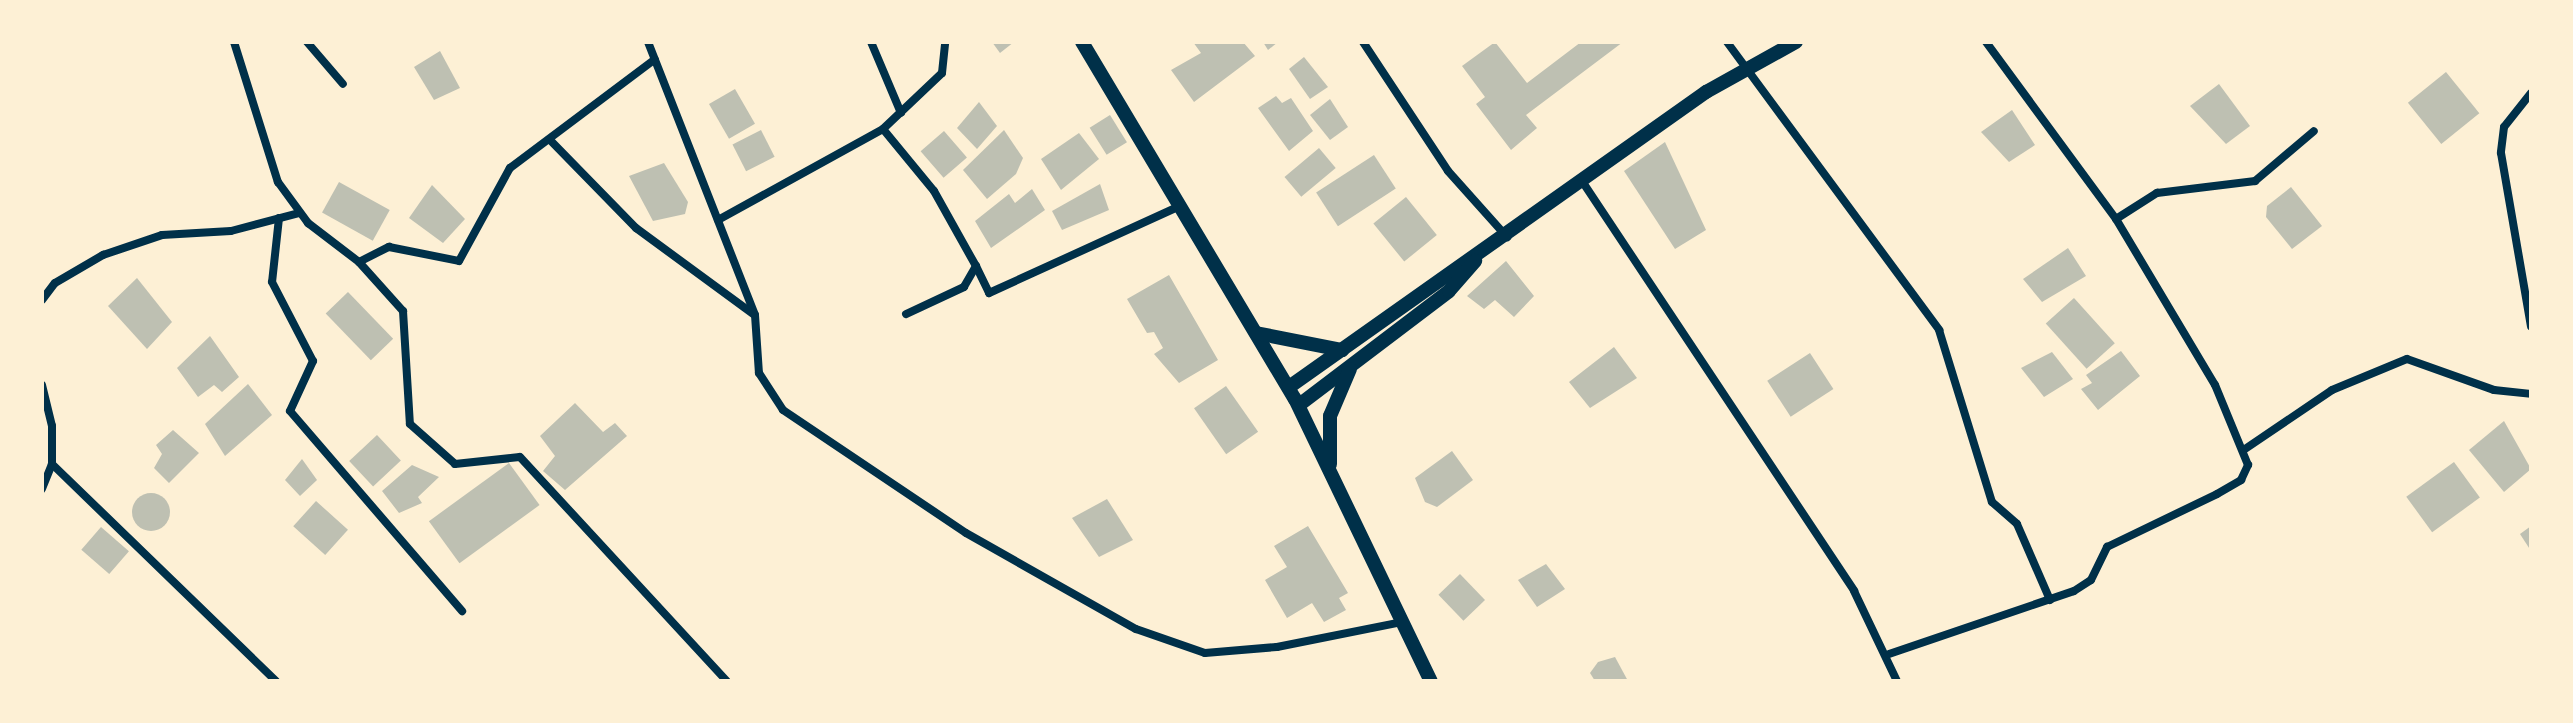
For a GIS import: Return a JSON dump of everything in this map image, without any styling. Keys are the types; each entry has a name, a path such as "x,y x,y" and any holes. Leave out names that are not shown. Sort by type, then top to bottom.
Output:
{"street":[{"path":"234,42 266,158 299,213 359,262 403,311 410,424 455,464 520,457 727,681"},
{"path":"307,42 343,84"},
{"path":"648,42 755,315 759,373 783,410 966,533 1136,629 1205,653 1277,647 1402,622"},
{"path":"871,42 901,113"},
{"path":"718,220 883,129 942,73 945,42"},
{"path":"1082,42 1299,405 1431,681"},
{"path":"1363,42 1448,171 1507,237"},
{"path":"1727,42 1939,330 1992,502 2017,524 2050,600"},
{"path":"1289,387 1436,277 1477,257 1507,237 1743,67 1796,42"},
{"path":"1889,654 2050,600 2091,580 2107,547 2241,480 2245,449 2116,219 1986,42"},
{"path":"359,262 389,247 459,261 481,230 495,186 655,59"},
{"path":"2531,93 2504,127 2501,153 2531,326"},
{"path":"883,129 934,191 989,293 1178,207"},
{"path":"2116,219 2157,193 2255,181 2314,131"},
{"path":"551,141 636,228 755,315"},
{"path":"1582,181 1889,654 1897,681"},
{"path":"42,300 103,255 148,239 299,213"},
{"path":"279,218 272,282 313,361 290,411 462,611"},
{"path":"1299,405 1449,291 1477,257"},
{"path":"906,314 964,287 976,266"},
{"path":"1256,333 1342,350"},
{"path":"2245,449 2332,390 2407,359 2494,390 2531,394"},
{"path":"1330,469 1330,416 1353,363"},
{"path":"42,385 52,464 42,489"},
{"path":"52,464 276,681"}],"building":[{"path":"992,42 1014,42 1000,53"},
{"path":"1193,42 1243,42 1255,56 1194,102 1171,70 1201,53"},
{"path":"1263,42 1278,42 1268,50"},
{"path":"1495,42 1527,83 1581,42 1623,42 1526,115 1537,128 1511,150 1476,104 1485,97 1462,66"},
{"path":"440,51 460,88 434,100 414,67"},
{"path":"1304,57 1328,87 1310,99 1289,69"},
{"path":"2446,72 2479,113 2441,144 2408,103"},
{"path":"2219,84 2250,126 2226,144 2190,106"},
{"path":"735,89 755,124 729,139 709,104"},
{"path":"1276,96 1282,103 1291,98 1313,131 1289,151 1258,108"},
{"path":"1330,99 1348,127 1330,140 1310,115"},
{"path":"979,102 997,126 977,149 957,128"},
{"path":"2012,110 2035,145 2009,162 1981,132"},
{"path":"1110,115 1127,142 1107,155 1090,128"},
{"path":"761,130 775,157 746,171 732,145"},
{"path":"1004,130 1023,158 1016,174 987,199 963,170"},
{"path":"944,131 967,157 944,178 921,151"},
{"path":"1079,133 1099,159 1061,190 1041,159"},
{"path":"1665,142 1706,230 1675,249 1624,171"},
{"path":"1319,148 1336,168 1301,197 1285,177"},
{"path":"1374,155 1396,189 1338,226 1316,193"},
{"path":"664,163 688,202 685,214 653,221 629,176"},
{"path":"339,182 390,210 373,241 322,213"},
{"path":"1100,184 1109,210 1062,230 1052,211"},
{"path":"432,185 465,219 443,243 409,218"},
{"path":"2291,187 2322,226 2292,249 2266,217 2267,206"},
{"path":"1032,189 1045,210 991,248 975,221 1009,194 1015,203"},
{"path":"1406,197 1437,235 1404,262 1373,223"},
{"path":"2068,248 2086,276 2042,302 2023,279"},
{"path":"1506,261 1534,296 1514,317 1495,300 1484,309 1467,296"},
{"path":"1169,275 1218,360 1179,383 1154,354 1163,348 1154,332 1147,333 1127,299"},
{"path":"137,278 172,322 147,349 108,306"},
{"path":"348,292 393,339 371,360 326,314"},
{"path":"2074,298 2115,343 2087,369 2046,323"},
{"path":"210,336 239,377 222,392 214,385 198,397 177,368"},
{"path":"1614,347 1637,378 1590,408 1569,382"},
{"path":"2121,351 2140,376 2098,410 2081,389 2092,383 2086,375"},
{"path":"2052,352 2073,379 2044,397 2021,368"},
{"path":"1810,353 1833,389 1791,417 1767,381"},
{"path":"248,384 272,415 225,456 205,424"},
{"path":"1226,386 1258,432 1226,454 1194,408"},
{"path":"575,403 603,432 615,423 627,436 565,490 543,471 555,456 540,436"},
{"path":"2504,421 2531,469 2504,492 2469,450"},
{"path":"173,430 199,453 169,483 154,468 162,454 156,445"},
{"path":"377,435 401,461 373,487 349,461"},
{"path":"1452,451 1473,480 1437,507 1425,502 1415,478"},
{"path":"302,459 317,480 300,496 285,480"},
{"path":"2454,462 2480,498 2432,532 2406,497"},
{"path":"509,463 540,505 459,563 429,521"},
{"path":"412,465 439,477 418,497 422,503 399,513 382,491"},
{"path":"151,493 164,499 170,512 164,525 151,531 138,525 132,512 138,499"},
{"path":"1107,499 1133,540 1099,557 1072,518"},
{"path":"316,501 348,530 325,555 293,526"},
{"path":"1308,526 1348,593 1339,598 1346,610 1324,622 1312,603 1287,618 1265,580 1287,567 1274,546"},
{"path":"2531,526 2531,551 2520,534"},
{"path":"101,527 129,551 109,574 81,550"},
{"path":"1546,564 1565,589 1537,607 1518,580"},
{"path":"1460,574 1485,600 1463,621 1438,595"},
{"path":"1615,657 1628,681 1595,681 1590,673 1598,662"}]}
